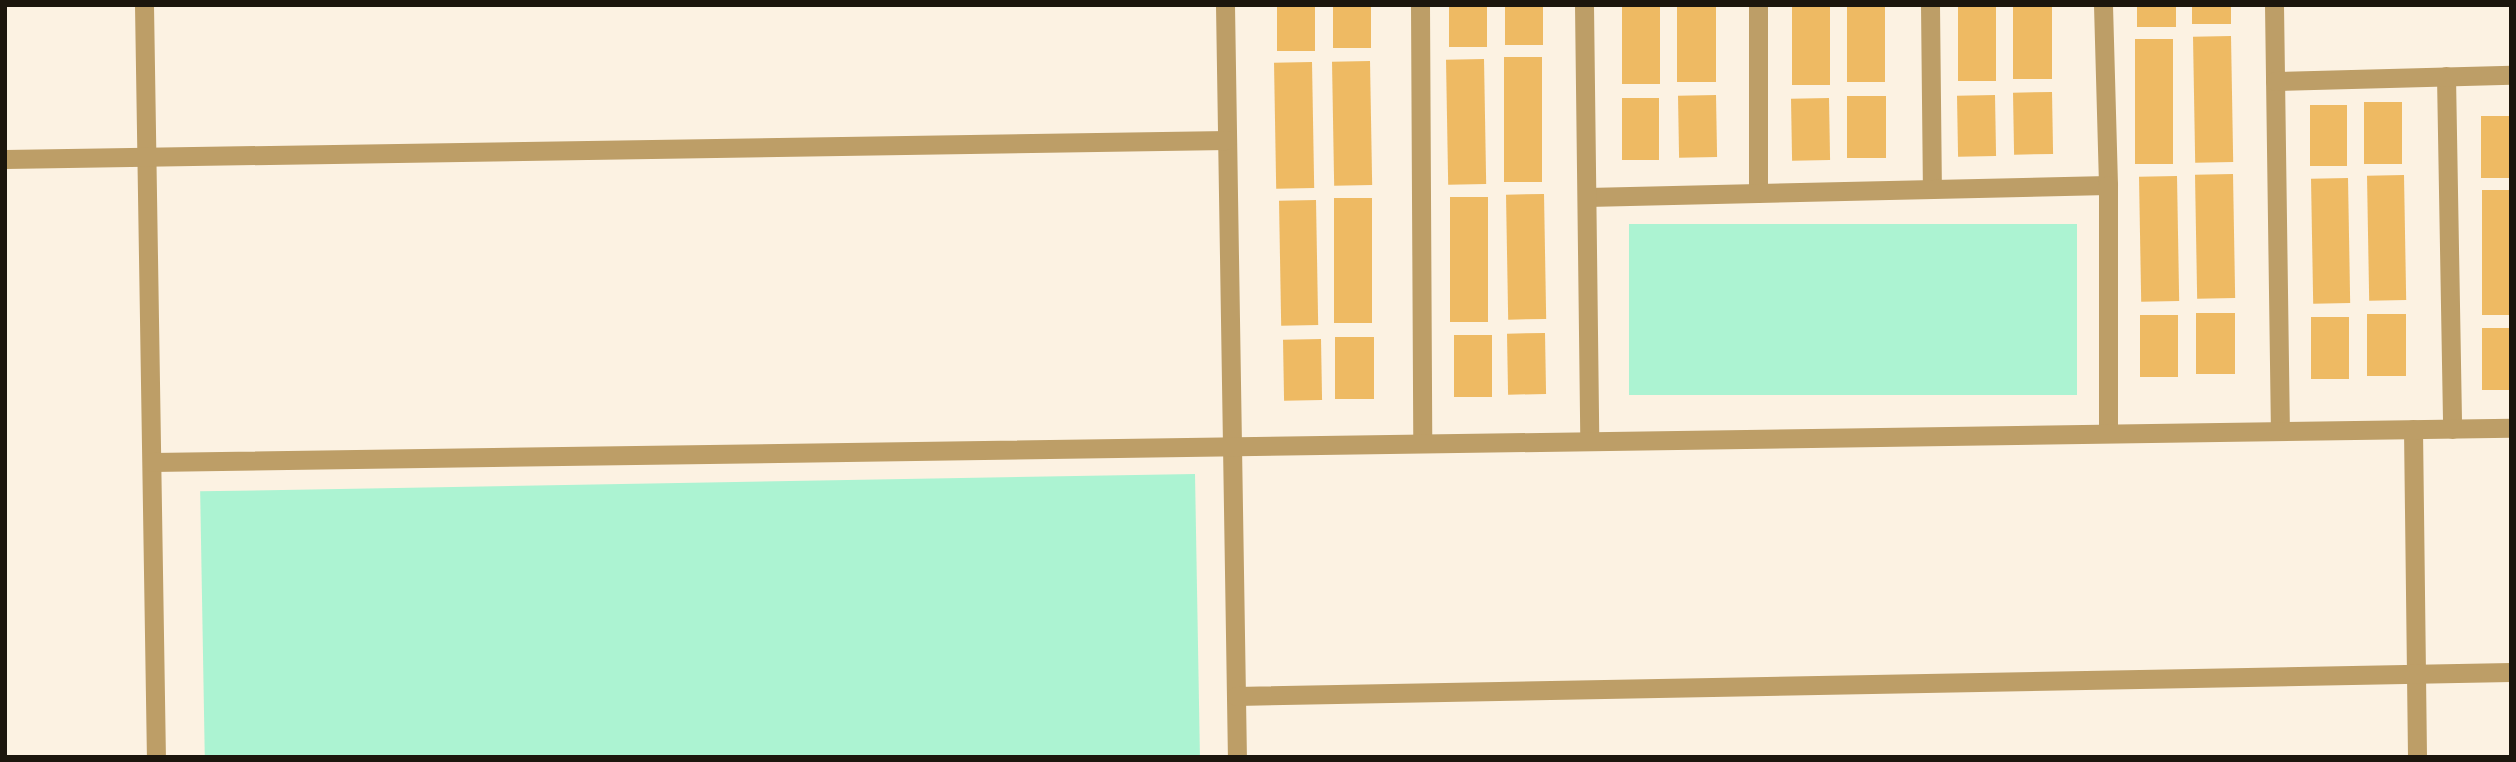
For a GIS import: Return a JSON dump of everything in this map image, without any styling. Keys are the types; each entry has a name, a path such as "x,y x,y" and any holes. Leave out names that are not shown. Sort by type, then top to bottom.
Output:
{"street":[{"path":"144,5 156,757"},
{"path":"1225,5 1237,757"},
{"path":"1420,5 1422,443"},
{"path":"1584,5 1590,441"},
{"path":"1758,5 1758,193"},
{"path":"1930,5 1932,189"},
{"path":"2104,5 2108,186 2108,433"},
{"path":"2274,5 2280,431"},
{"path":"2275,81 2511,75"},
{"path":"2446,76 2452,429"},
{"path":"5,159 1227,141"},
{"path":"1587,197 2108,186"},
{"path":"152,462 2511,428"},
{"path":"2413,429 2417,757"},
{"path":"1236,696 2511,672"}],"green space":[{"path":"1629,224 2077,224 2077,395 1629,395"},
{"path":"1195,474 1200,757 205,757 200,491"}],"building":[{"path":"1277,5 1315,5 1315,51 1277,51"},
{"path":"1333,5 1371,5 1371,48 1333,48"},
{"path":"1449,5 1487,5 1487,47 1449,47"},
{"path":"1505,5 1543,5 1543,45 1505,45"},
{"path":"1622,5 1660,5 1660,84 1622,84"},
{"path":"1677,5 1716,5 1716,82 1677,82"},
{"path":"1792,5 1830,5 1830,85 1792,85"},
{"path":"1847,5 1885,5 1885,82 1847,82"},
{"path":"1958,5 1996,5 1996,81 1958,81"},
{"path":"2013,5 2052,5 2052,79 2013,79"},
{"path":"2137,5 2176,5 2176,27 2137,27"},
{"path":"2192,5 2231,5 2231,24 2192,24"},
{"path":"2231,36 2233,162 2195,163 2193,37"},
{"path":"2135,39 2173,39 2173,164 2135,164"},
{"path":"1504,57 1542,57 1542,182 1504,182"},
{"path":"1484,59 1486,184 1448,185 1446,60"},
{"path":"1370,61 1372,185 1334,186 1332,62"},
{"path":"1312,62 1314,188 1276,189 1274,63"},
{"path":"2052,92 2053,154 2014,155 2013,93"},
{"path":"1716,95 1717,157 1679,158 1678,96"},
{"path":"1995,95 1996,156 1958,157 1957,96"},
{"path":"1847,96 1886,96 1886,158 1847,158"},
{"path":"1622,98 1659,98 1659,160 1622,160"},
{"path":"1829,98 1830,160 1792,161 1791,99"},
{"path":"2364,102 2402,102 2402,164 2364,164"},
{"path":"2310,105 2347,105 2347,166 2310,166"},
{"path":"2481,116 2511,116 2511,178 2481,178"},
{"path":"2233,174 2235,298 2197,299 2195,175"},
{"path":"2404,175 2406,300 2369,301 2367,176"},
{"path":"2177,176 2179,301 2141,302 2139,177"},
{"path":"2348,178 2350,303 2313,304 2311,179"},
{"path":"2482,190 2511,190 2511,315 2482,315"},
{"path":"1544,194 1546,319 1508,320 1506,195"},
{"path":"1450,197 1488,197 1488,322 1450,322"},
{"path":"1334,198 1372,198 1372,323 1334,323"},
{"path":"1316,200 1318,325 1281,326 1279,201"},
{"path":"2196,313 2235,313 2235,374 2196,374"},
{"path":"2367,314 2406,314 2406,376 2367,376"},
{"path":"2140,315 2178,315 2178,377 2140,377"},
{"path":"2311,317 2349,317 2349,379 2311,379"},
{"path":"2482,328 2511,328 2511,390 2482,390"},
{"path":"1545,333 1546,394 1508,395 1507,334"},
{"path":"1454,335 1492,335 1492,397 1454,397"},
{"path":"1335,337 1374,337 1374,399 1335,399"},
{"path":"1321,339 1322,400 1284,401 1283,340"}]}
